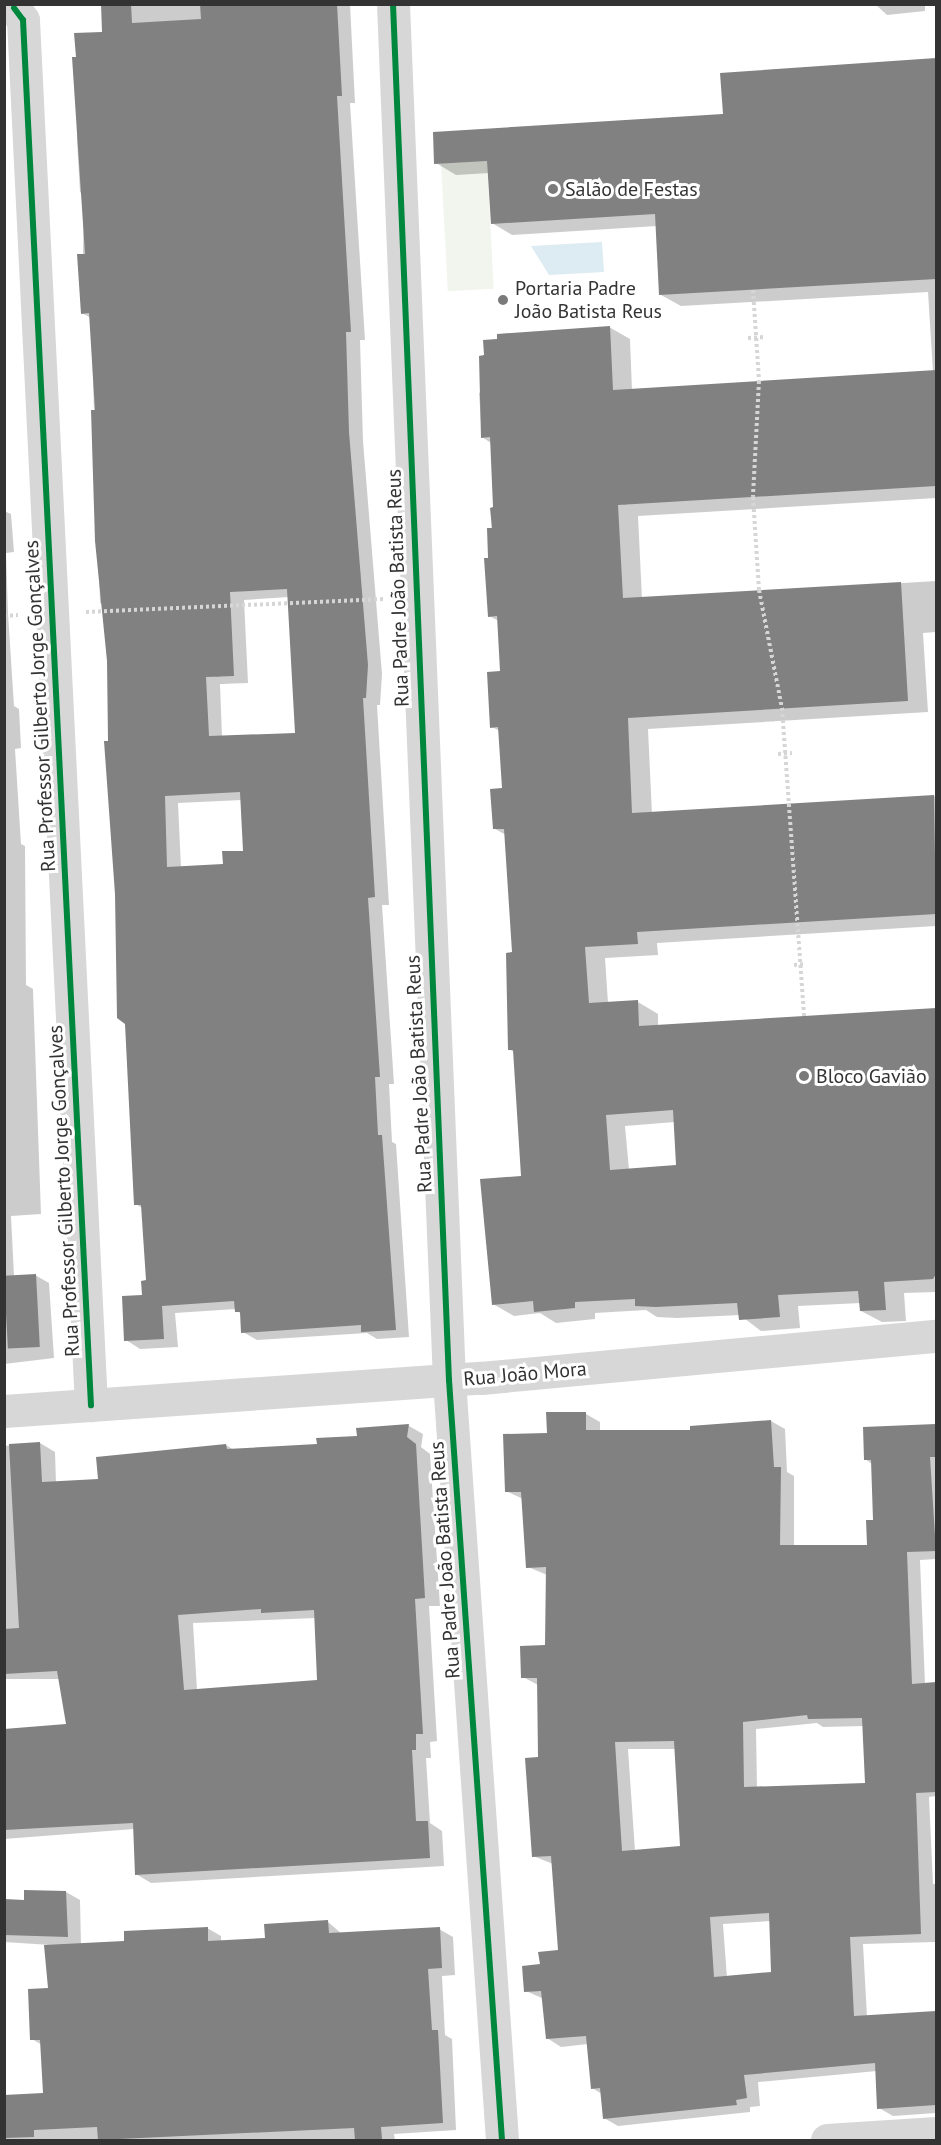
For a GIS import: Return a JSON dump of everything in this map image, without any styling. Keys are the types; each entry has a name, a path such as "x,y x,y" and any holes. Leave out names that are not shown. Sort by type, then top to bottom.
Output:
{"street":[{"name":"Rua Padre João Batista Reus","path":"393,4 415,597 449,1380 502,2140"},
{"name":"Rua Professor Gilberto Jorge Gonçalves","path":"9,7 23,20 91,1405"},
{"name":"Rua João Mora","path":"4,1411 449,1380 936,1336"},
{"path":"827,2140 936,2133"}],"path":[{"path":"753,290 759,381 753,497 759,590 782,708 804,1016"},
{"path":"748,338 764,337"},
{"path":"52,614 415,597"},
{"path":"778,754 792,753"},
{"path":"794,965 806,964"}],"shaded area":[{"path":"487,161 494,289 448,291 441,163"},
{"path":"602,242 604,272 549,275 531,246"}],"building":[{"path":"101,4 131,4 132,23 201,19 200,4 337,4 342,96 337,96 351,332 346,332 349,432 368,665 366,698 363,698 375,897 368,898 380,1077 375,1077 378,1135 382,1135 396,1330 361,1332 361,1325 241,1333 240,1312 235,1312 234,1301 162,1306 164,1339 124,1341 122,1296 142,1295 141,1281 146,1280 141,1205 134,1205 125,1024 117,1018 115,894 104,741 108,741 107,661 95,541 91,410 95,410 89,313 81,314 77,254 85,254 72,57 76,57 74,33 102,32","holes":["287,589 295,733 209,736 206,677 234,676 230,592","240,792 243,851 222,851 223,864 167,867 165,796"]},
{"path":"936,58 936,279 659,295 655,214 491,224 487,161 434,164 433,132 723,114 720,73"},
{"path":"610,326 613,390 936,370 936,486 618,505 623,598 901,582 908,701 628,718 632,813 934,795 936,914 637,932 638,944 585,947 589,1003 638,1000 639,1026 936,1008 936,1274 933,1279 884,1282 886,1310 860,1311 858,1291 778,1295 780,1317 739,1320 737,1303 656,1307 635,1306 635,1299 575,1302 575,1308 534,1312 533,1301 492,1305 480,1179 521,1176 513,1050 508,1050 506,953 512,952 504,829 493,829 490,789 502,788 498,727 490,728 487,672 500,671 497,616 488,617 484,558 488,558 487,528 492,528 490,508 493,507 490,437 481,438 479,356 484,355 483,340 497,339 497,334","holes":["673,1110 676,1165 610,1170 606,1115"]},
{"path":"36,1274 40,1347 8,1349 4,1276"},
{"path":"546,1412 586,1412 586,1430 690,1430 690,1426 771,1420 774,1467 781,1467 780,1545 867,1545 866,1520 873,1520 871,1460 864,1460 863,1427 936,1424 936,1457 930,1457 936,1551 907,1552 912,1684 936,1682 936,1792 916,1793 921,1934 850,1937 854,2016 936,2011 936,2105 877,2109 875,2063 744,2075 747,2098 736,2100 737,2105 603,2119 600,2088 591,2089 586,2036 546,2039 541,1991 524,1992 522,1966 540,1964 538,1952 558,1950 551,1856 532,1857 525,1758 538,1757 537,1678 521,1678 520,1646 545,1645 546,1567 526,1568 521,1492 505,1492 503,1434 547,1433","holes":["807,1715 808,1719 862,1718 865,1783 744,1787 743,1722","674,1741 680,1846 622,1851 615,1742","769,1913 771,1972 714,1977 710,1917"]},
{"path":"409,1424 407,1437 416,1444 425,1598 415,1599 423,1734 416,1734 416,1750 412,1750 416,1821 428,1821 430,1858 135,1875 133,1823 4,1830 4,1729 66,1724 57,1671 4,1674 4,1629 19,1628 9,1444 40,1442 42,1482 98,1479 96,1457 226,1444 227,1449 317,1444 316,1438 357,1436 356,1428","holes":["261,1609 261,1613 314,1610 317,1680 184,1690 178,1615"]},
{"path":"24,1890 66,1891 68,1937 4,1935 4,1899 24,1900"},
{"path":"328,1920 329,1933 440,1927 442,1968 428,1969 432,2030 438,2030 443,2123 381,2127 382,2139 364,2140 355,2140 354,2128 98,2140 97,2127 34,2130 34,2137 4,2138 4,2095 43,2093 40,2040 30,2040 28,1989 48,1988 44,1945 124,1941 124,1931 208,1927 208,1941 265,1938 264,1924"}],"cycle path":[{"path":"393,4 449,1380 502,2140"},
{"path":"14,8 23,20 91,1405"}],"place":[{"name":"Salão de Festas","path":"553,189"},
{"name":"Portaria Padre João Batista Reus","path":"503,300"},
{"name":"Bloco Gavião","path":"804,1076"}]}
